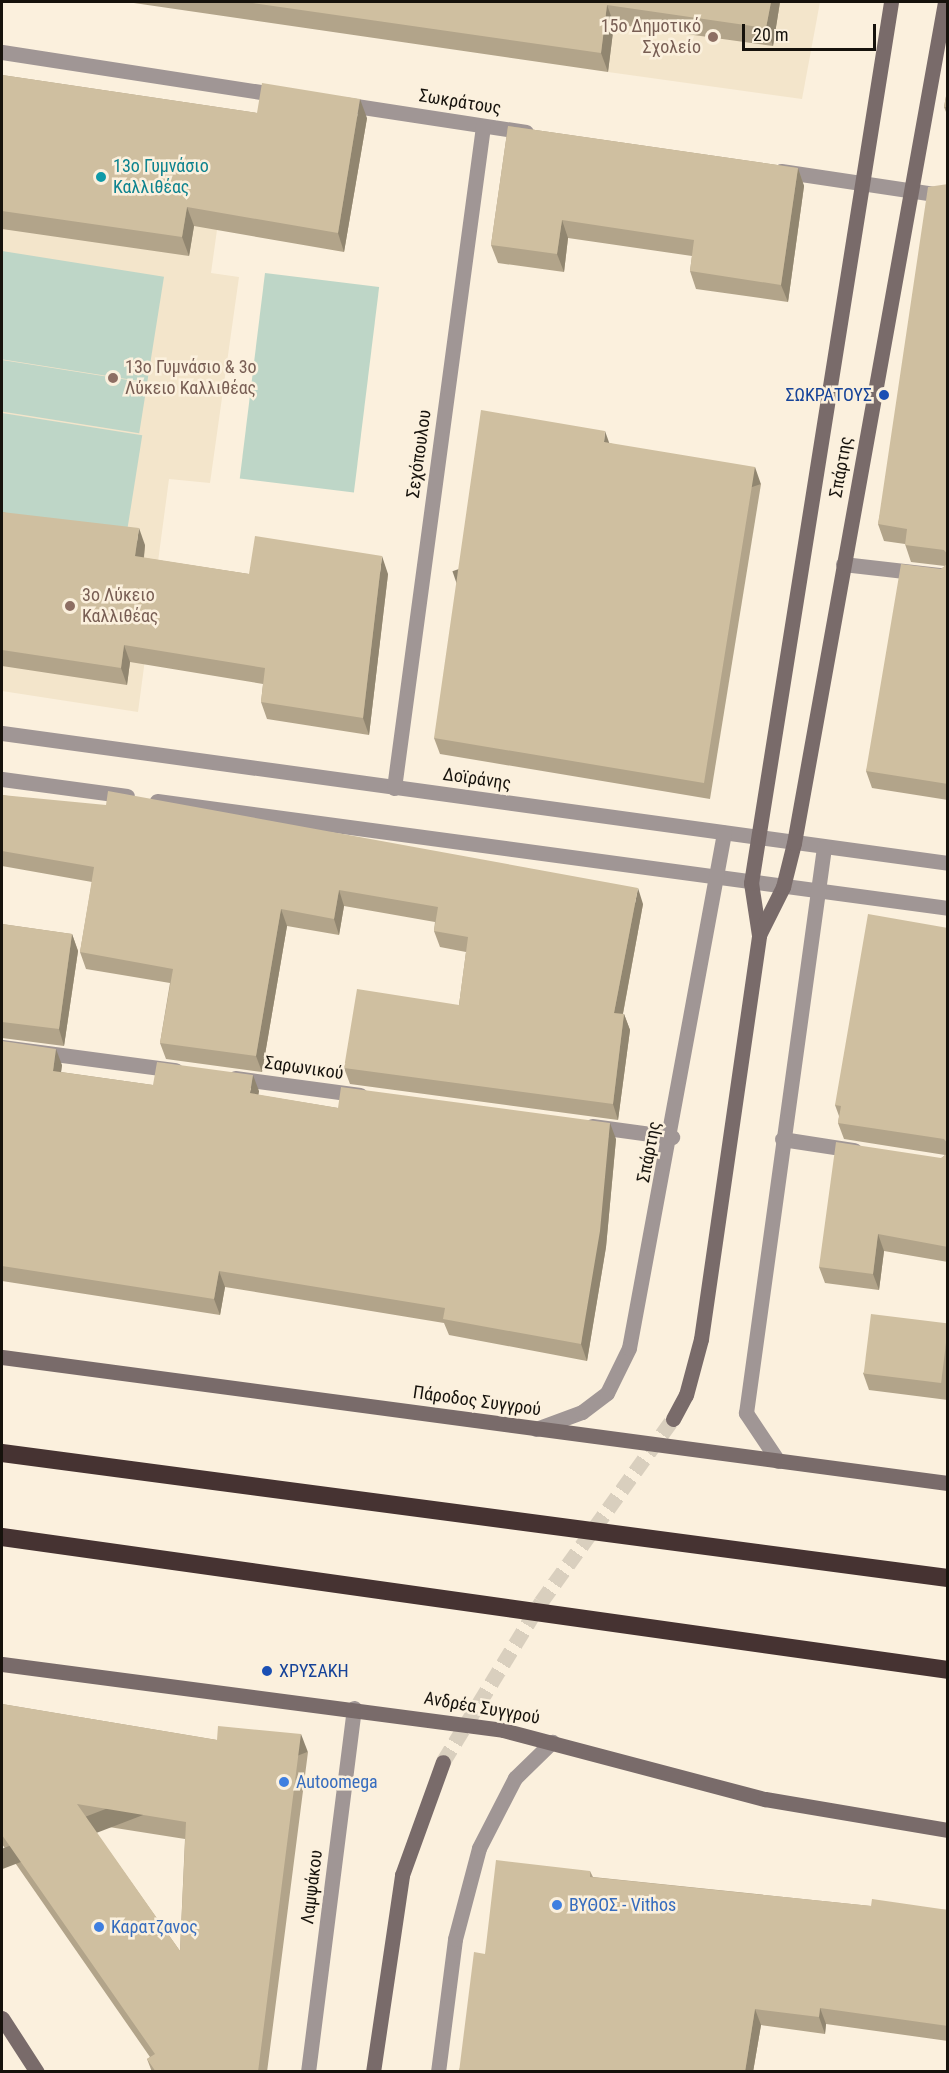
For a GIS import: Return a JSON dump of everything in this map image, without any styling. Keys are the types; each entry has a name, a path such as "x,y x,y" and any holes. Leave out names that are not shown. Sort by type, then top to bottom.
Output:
{"highway":[{"path":"2,1453 948,1578"},
{"path":"2,1537 948,1670"}],"street":[{"name":"Σπάρτης","path":"673,1419 686,1395 701,1339 759,935 751,883 891,2"},
{"name":"Σπάρτης","path":"759,935 783,887 794,843 945,2"},
{"path":"2,52 295,97"},
{"name":"Σωκράτους","path":"330,102 540,134"},
{"name":"Σεχόπουλου","path":"394,788 483,126"},
{"path":"759,168 948,196"},
{"path":"843,564 948,576"},
{"name":"Δοϊράνης","path":"2,733 948,863"},
{"path":"2,779 751,883 948,908"},
{"name":"Σπάρτης","path":"536,1429 582,1412 607,1393 620,1372 672,1137 724,833"},
{"path":"778,1461 746,1413 824,847"},
{"path":"2,1047 190,1072"},
{"name":"Σαρωνικού","path":"213,1075 378,1097"},
{"path":"578,1124 672,1137"},
{"path":"783,1139 877,1154"},
{"name":"Πάροδος Συγγρού","path":"2,1357 948,1483"},
{"name":"Ανδρέα Συγγρού","path":"2,1664 354,1708 552,1742 775,1802 948,1830"},
{"name":"Λαμψάκου","path":"308,2072 354,1708"},
{"path":"438,2072 455,1939 479,1848 515,1778 552,1742"},
{"path":"373,2072 402,1875 443,1762"},
{"path":"2,2018 38,2072"}],"shaded area":[{"name":"15ο Δημοτικό Σχολείο","path":"617,2 820,2 802,99 608,72"},
{"name":"13ο Γυμνάσιο & 3ο Λύκειο Καλλιθέας","path":"2,87 232,122 211,273 239,277 210,483 169,479 138,712 2,691"}],"green space":[{"path":"2,251 164,277 147,382 2,359"},
{"path":"265,273 379,287 354,492 240,478"},
{"path":"2,360 147,383 139,433 2,412"},
{"path":"2,413 142,435 127,533 2,513"}],"building":[{"path":"246,2 771,2 766,28 607,5 601,53"},
{"path":"2,75 257,113 262,83 360,99 338,233 187,207 182,237 2,211"},
{"path":"948,86 948,107 944,107"},
{"path":"508,126 798,168 781,285 690,271 694,240 562,220 557,254 491,245"},
{"path":"948,184 948,555 944,550 905,545 907,529 878,524 928,187"},
{"path":"481,410 605,431 604,442 755,467 704,783 434,738"},
{"path":"2,512 139,528 135,556 249,574 255,536 382,556 363,718 261,702 265,668 124,645 121,668 2,650"},
{"path":"948,563 948,784 866,771 901,564 941,569"},
{"path":"108,791 638,888 614,1013 624,1014 613,1104 344,1068 357,989 459,1005 468,937 434,931 438,907 339,890 334,919 281,909 256,1056 160,1043 173,969 80,952 94,867 2,851 2,795 106,805"},
{"path":"868,914 948,928 948,1144 944,1139 838,1123 841,1106 835,1105"},
{"path":"2,924 72,934 59,1029 2,1022"},
{"path":"2,1041 56,1049 53,1071 153,1085 157,1062 253,1075 250,1093 338,1108 341,1087 610,1123 600,1231 581,1344 443,1319 445,1308 219,1271 214,1299 2,1266"},
{"path":"836,1142 941,1158 948,1153 948,1247 878,1234 873,1274 819,1267"},
{"path":"871,1314 948,1323 941,1383 864,1374"},
{"path":"2,1704 217,1740 218,1726 301,1734 258,2072 156,2072 147,2059 155,2054 2,1835","holes":["77,1804 186,1822 180,1951"]},
{"path":"496,1860 590,1871 590,1877 871,1906 872,1899 948,1910 948,2026 820,2008 819,2017 755,2009 745,2072 459,2072 474,1952 485,1954"}],"tunnel":[{"path":"443,1762 541,1602 673,1419"}],"place":[{"name":"15ο Δημοτικό Σχολείο","path":"713,37"},
{"name":"13ο Γυμνάσιο Καλλιθέας","path":"101,177"},
{"name":"13ο Γυμνάσιο & 3ο Λύκειο Καλλιθέας","path":"113,378"},
{"name":"ΣΩΚΡΑΤΟΥΣ","path":"884,395"},
{"name":"3ο Λύκειο Καλλιθέας","path":"70,606"},
{"name":"ΧΡΥΣΑΚΗ","path":"267,1671"},
{"name":"Autoomega","path":"284,1782"},
{"name":"ΒΥΘΟΣ - Vithos","path":"557,1905"},
{"name":"Καρατζανος","path":"99,1927"}]}
